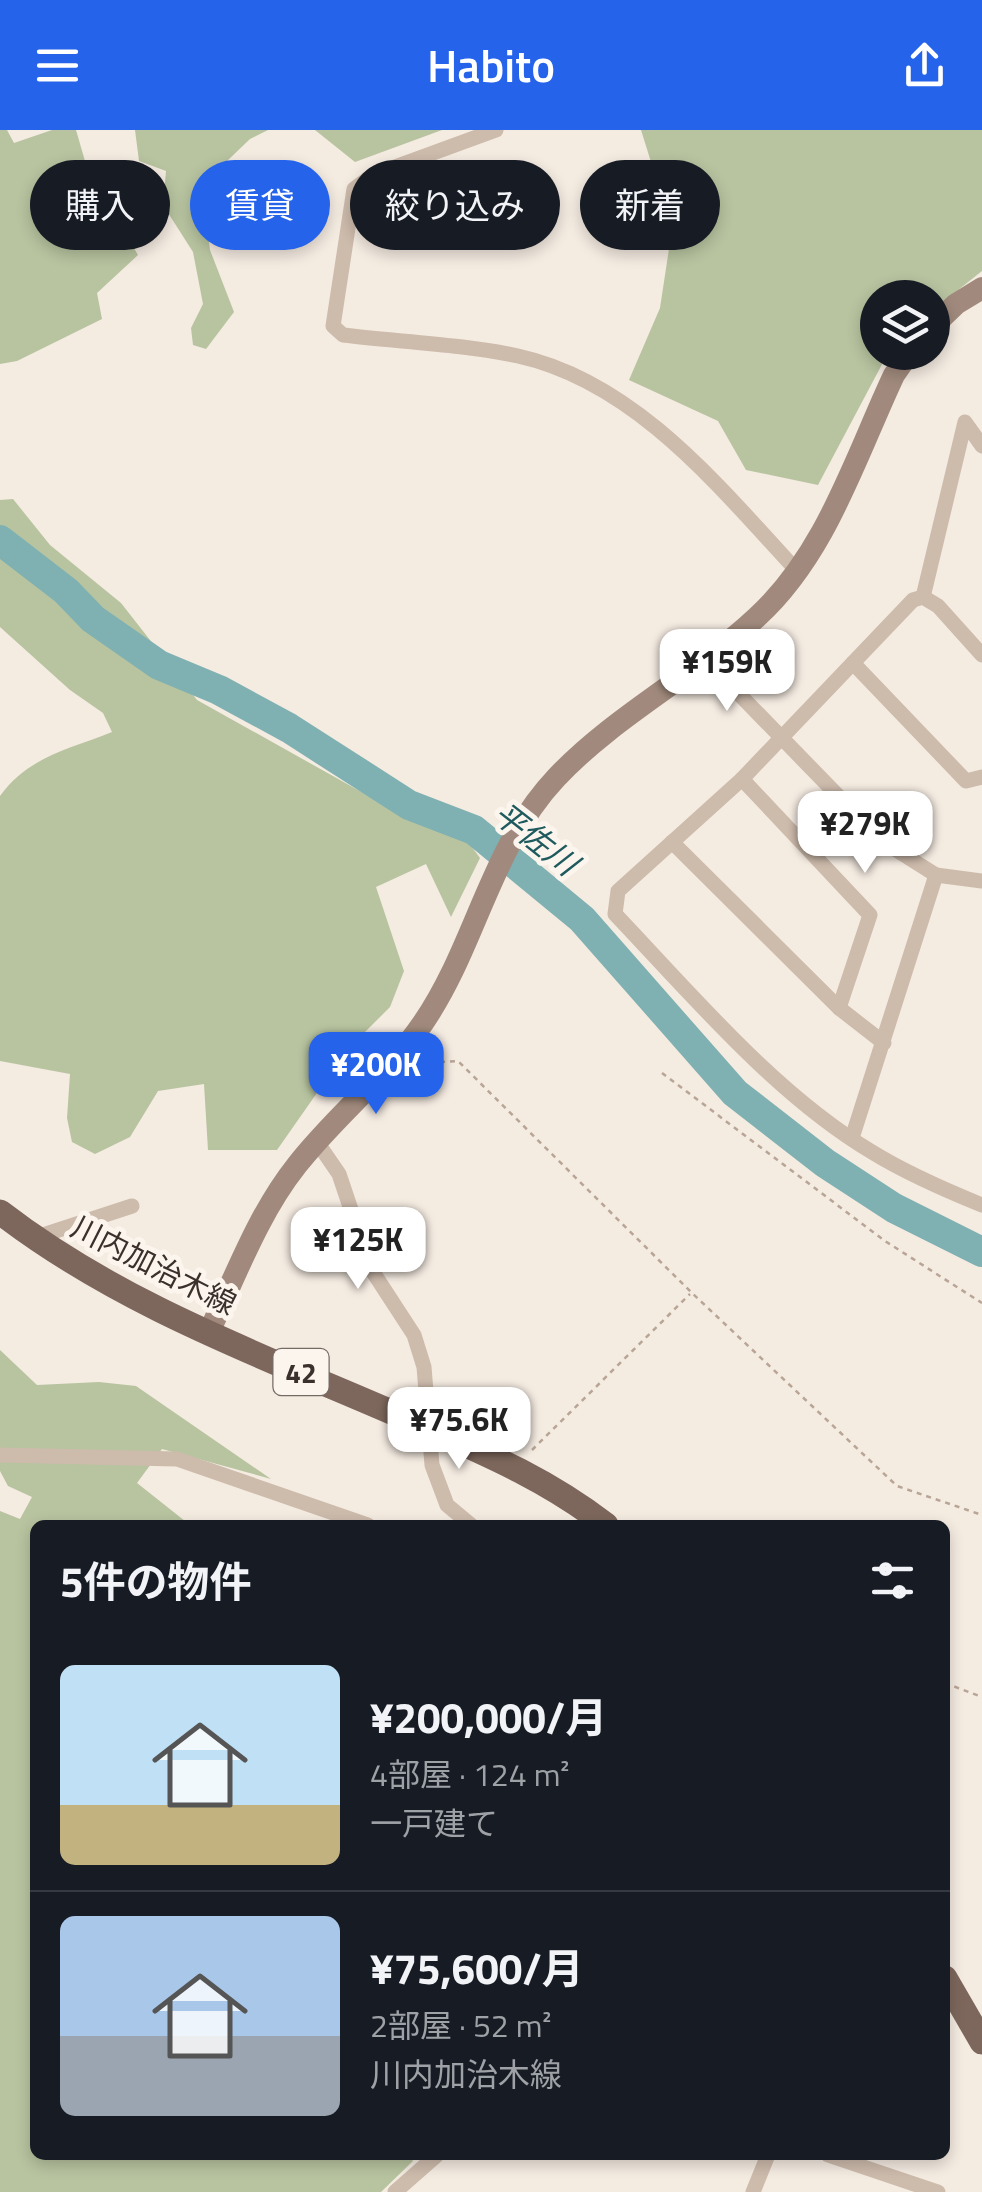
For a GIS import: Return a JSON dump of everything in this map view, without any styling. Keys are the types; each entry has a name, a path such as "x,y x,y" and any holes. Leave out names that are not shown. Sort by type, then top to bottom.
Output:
{"main road":[{"name":"川内加治木線","path":"0,1212 98,1280 518,1467 598,1520"},
{"path":"950,1987 982,2042"}],"street":[{"path":"496,130 372,175 354,189 334,326 343,335 519,357 596,387 643,418 713,480 798,572"},
{"path":"950,310 982,288"},
{"path":"209,1332 269,1204 318,1142 393,1062 437,1000 491,879 514,836 556,777 756,619 798,572 818,540 897,370"},
{"path":"923,597 964,422 982,446"},
{"path":"982,655 938,606 923,597 913,600 742,779 618,891 615,914 746,1052 852,1138 870,1152 982,1205"},
{"path":"705,658 882,841 936,875 982,881"},
{"path":"853,664 966,781 982,777"},
{"path":"742,779 870,915 839,1008"},
{"path":"672,842 839,1008 884,1043"},
{"path":"852,1138 936,875"},
{"path":"318,1142 339,1174 370,1268 414,1335 424,1366 432,1466 447,1505 464,1520"},
{"path":"34,1238 132,1206"},
{"path":"0,1455 177,1459 354,1520"},
{"path":"395,2192 431,2160"},
{"path":"753,2192 766,2160"},
{"path":"843,2160 938,2192"}],"path":[{"path":"393,1062 458,1061 692,1294 897,1486 982,1515"},
{"path":"662,1073 886,1241 982,1302"},
{"path":"518,1467 692,1294"},
{"path":"950,1685 982,1697"}],"green space":[{"path":"0,130 7,130 14,143 52,130 76,130 85,160 30,160 30,250 135,250 138,255 97,293 102,319 17,361 0,364"},
{"path":"135,130 268,130 250,139 228,160 190,160 190,247 170,216 170,160 139,160"},
{"path":"315,130 442,130 360,160 352,160"},
{"path":"641,130 982,130 982,271 950,296 950,280 860,280 860,370 879,370 818,485 746,470 718,421 629,380 660,308 669,250 720,250 720,160 650,160"},
{"path":"210,250 234,312 206,349 193,345 191,328 203,304 193,252"},
{"path":"13,499 50,545 121,603 197,700 417,823 466,839 480,858 451,917 426,864 376,887 404,971 390,1007 347,1050 277,1150 208,1150 204,1084 158,1091 130,1137 95,1154 72,1142 67,1118 70,1074 0,1061 0,796 11,782 37,763 112,732 103,713 70,690 0,627 0,500"},
{"path":"0,1350 37,1385 99,1382 136,1386 271,1479 162,1449 137,1483 184,1520 30,1520 30,2160 412,2160 381,2192 0,2192 0,1511 20,1519 32,1497 8,1486 0,1471"}],"waterway":[{"name":"平佐川","path":"0,540 66,591 93,619 159,665 219,690 289,728 409,805 474,830 582,919 735,1093 825,1163 894,1208 982,1252"}]}
